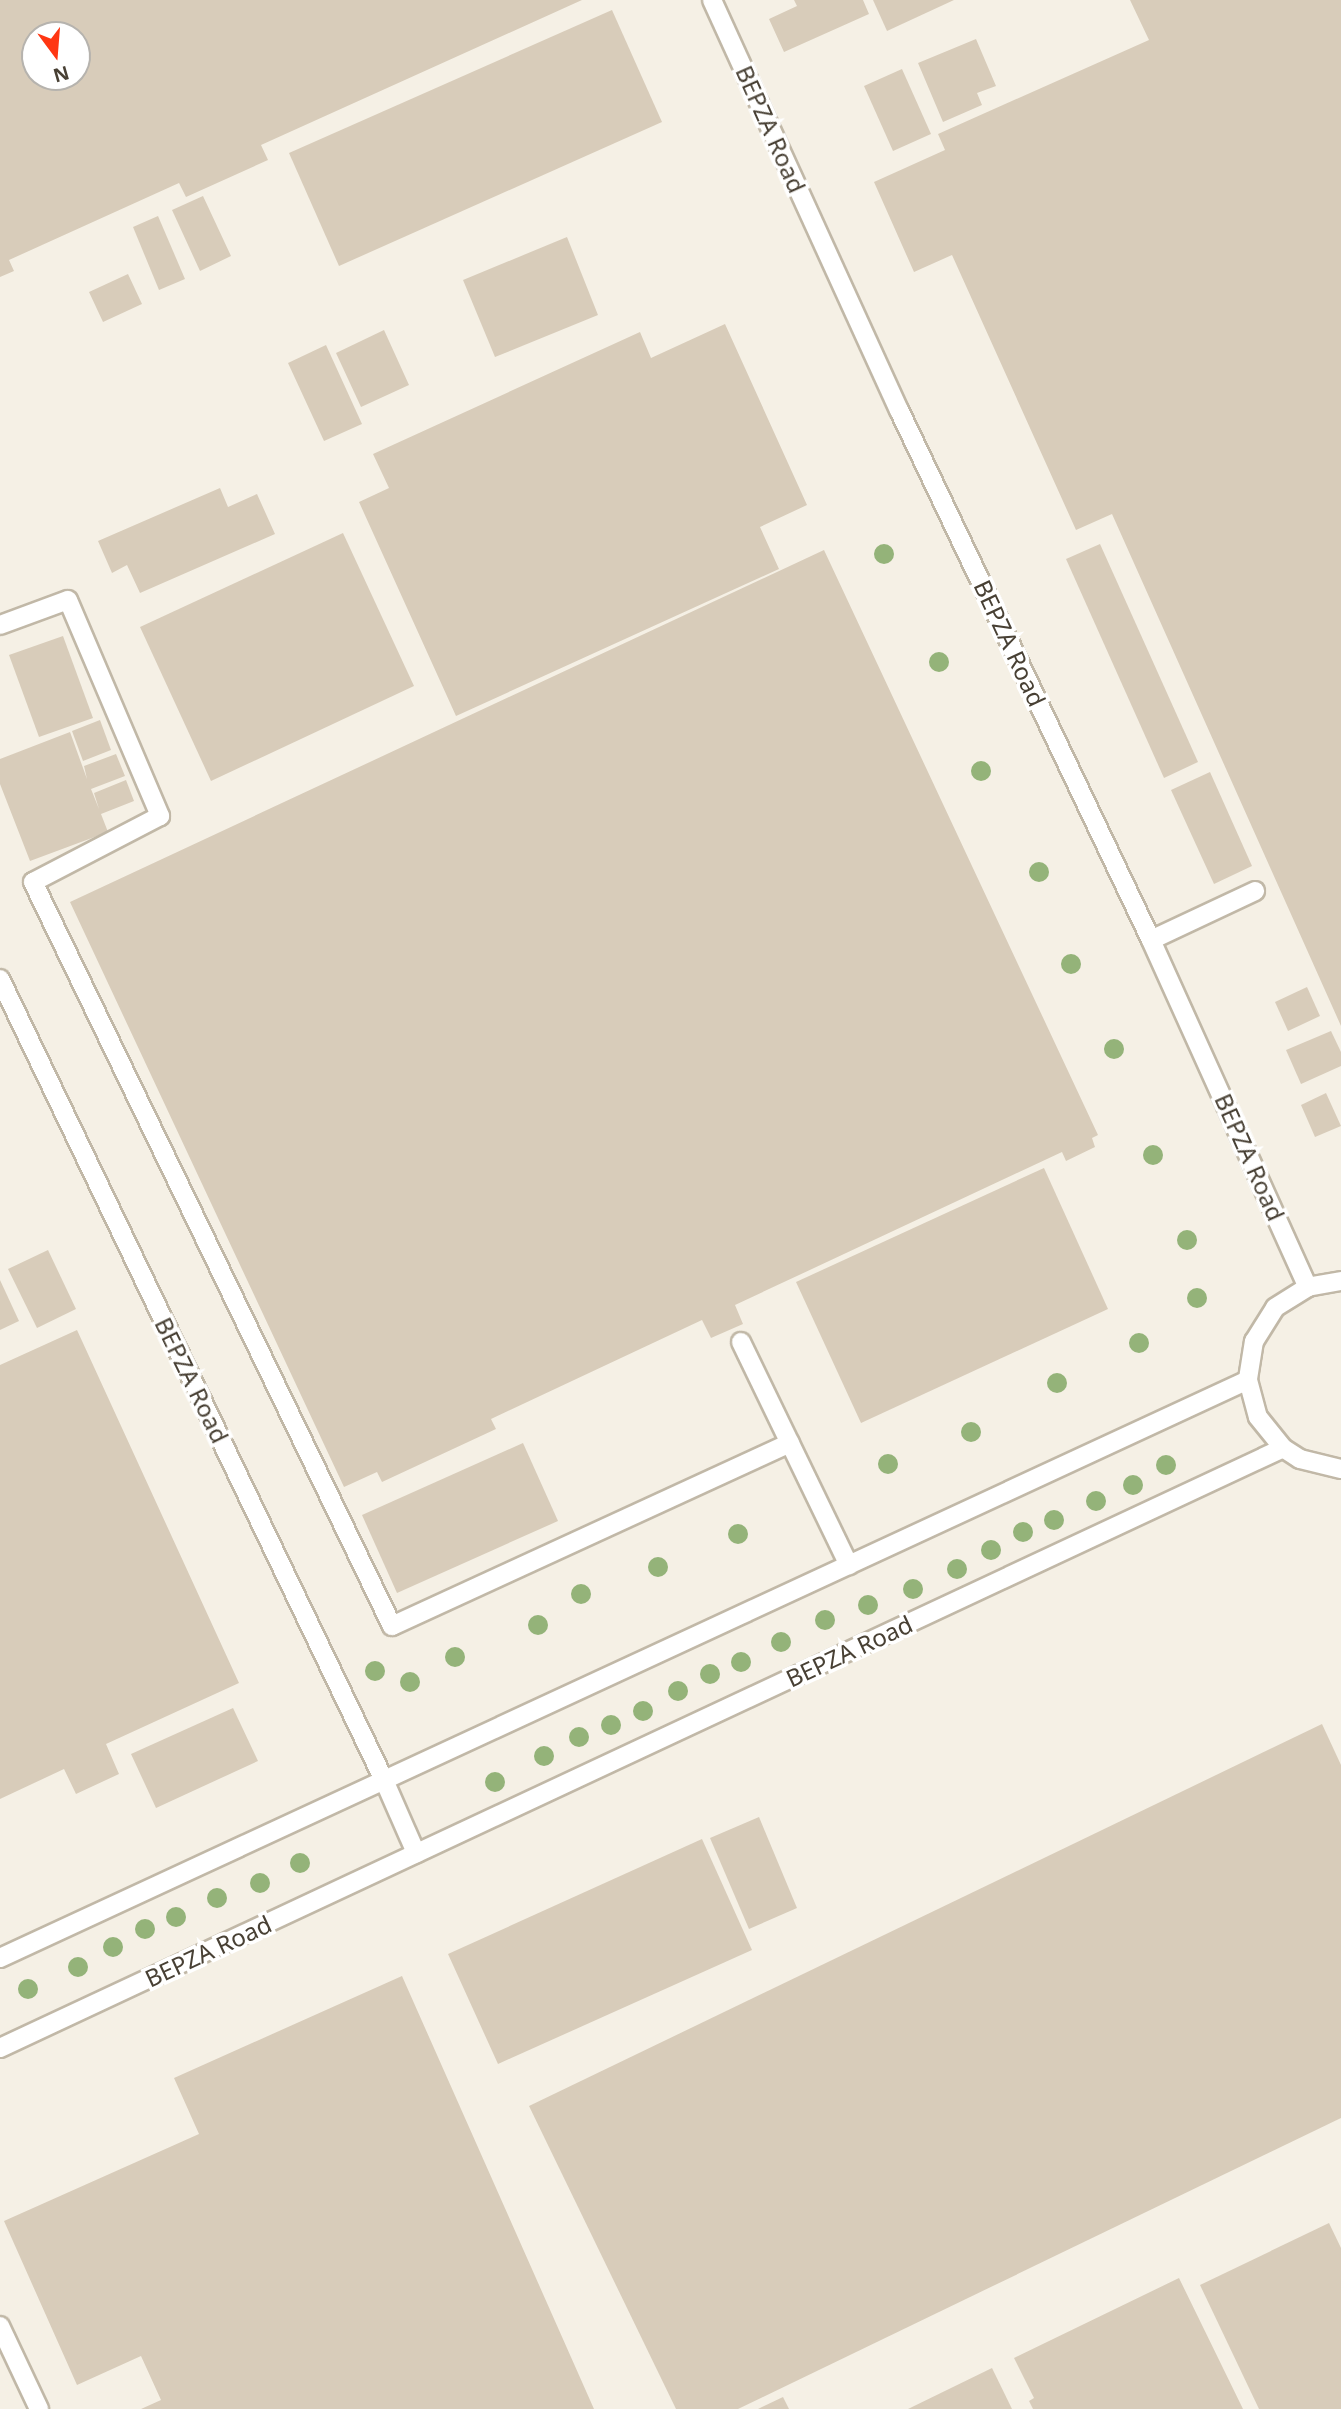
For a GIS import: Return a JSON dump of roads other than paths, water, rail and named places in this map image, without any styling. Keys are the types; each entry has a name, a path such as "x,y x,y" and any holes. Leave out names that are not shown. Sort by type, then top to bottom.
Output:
{"lane":[{"name":"BEPZA Road","path":"712,0 899,410 1151,940 1308,1287"},
{"path":"0,625 68,600 160,816 33,882 392,1626 790,1443"},
{"path":"1151,940 1255,891"},
{"name":"BEPZA Road","path":"0,979 384,1780 416,1853"},
{"path":"1341,1281 1308,1287 1291,1296 1263,1324 1248,1360 1248,1380 1258,1418 1283,1448 1309,1462 1341,1469"},
{"path":"741,1342 849,1565"},
{"path":"0,1958 1248,1380"},
{"name":"BEPZA Road","path":"0,2048 1283,1448"},
{"path":"0,2326 39,2409"}]}
